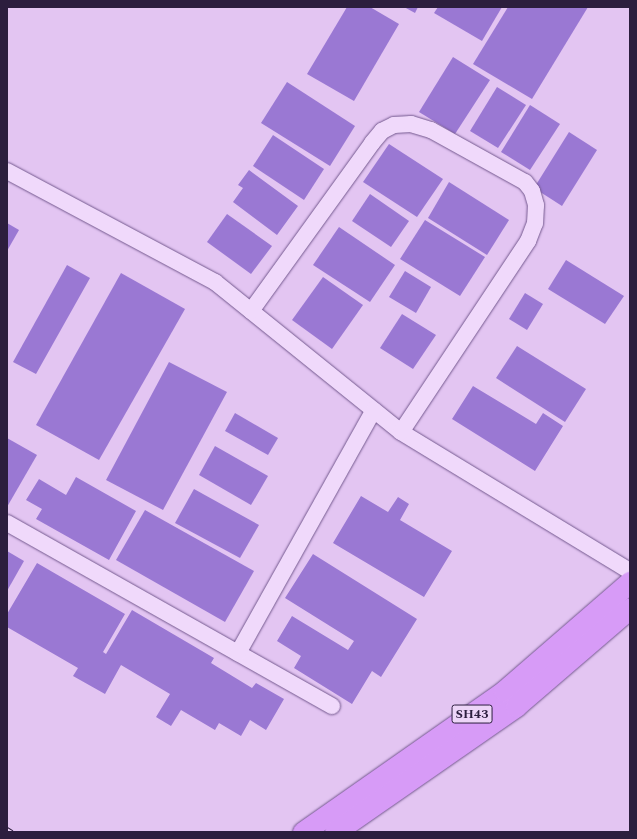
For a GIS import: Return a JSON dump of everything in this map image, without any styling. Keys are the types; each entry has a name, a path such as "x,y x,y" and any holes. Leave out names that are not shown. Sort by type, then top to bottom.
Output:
{"main road":[{"name":"SH43","path":"304,832 504,691 630,582"},
{"name":"SH43","path":"335,832 516,706 630,608"}],"street":[{"path":"251,311 372,143 382,131 394,125 411,124 431,130 525,182 532,191 536,205 534,223 528,241 401,432"},
{"path":"7,171 215,282 401,432 630,571"},
{"path":"238,653 374,410"},
{"path":"7,523 332,706"}],"building":[{"path":"347,7 370,7 399,24 354,101 307,74"},
{"path":"404,7 418,7 415,13"},
{"path":"438,7 502,7 482,41 434,13"},
{"path":"508,7 588,7 532,99 473,64"},
{"path":"453,57 490,80 455,134 419,112"},
{"path":"287,82 355,126 330,166 261,123"},
{"path":"497,87 526,105 498,148 470,131"},
{"path":"530,105 560,124 530,170 501,152"},
{"path":"569,132 597,150 562,206 534,188"},
{"path":"273,135 324,169 304,200 253,166"},
{"path":"389,144 443,179 417,217 363,182"},
{"path":"249,170 298,206 277,235 233,202 243,188 238,185"},
{"path":"449,182 509,220 487,255 428,218"},
{"path":"370,194 409,221 391,247 352,221"},
{"path":"227,214 272,246 251,274 207,242"},
{"path":"425,220 485,257 460,296 400,259"},
{"path":"7,223 19,230 7,251"},
{"path":"339,227 395,265 370,302 313,265"},
{"path":"566,260 624,296 605,324 548,289"},
{"path":"67,265 90,278 36,374 13,362"},
{"path":"405,271 431,287 416,313 389,297"},
{"path":"121,273 185,309 99,460 36,425"},
{"path":"323,277 363,305 332,349 292,320"},
{"path":"525,293 543,304 527,330 509,319"},
{"path":"402,314 436,335 413,369 380,348"},
{"path":"517,346 586,389 565,422 496,378"},
{"path":"169,362 227,392 163,510 106,480"},
{"path":"473,386 536,424 543,413 563,426 535,471 452,419"},
{"path":"235,413 278,438 268,455 225,431"},
{"path":"7,438 37,455 7,507"},
{"path":"215,446 268,476 251,505 199,475"},
{"path":"76,477 136,511 109,560 36,519 42,509 26,500 39,479 66,495"},
{"path":"194,489 259,525 240,558 175,523"},
{"path":"361,496 388,512 398,497 409,504 400,520 452,551 424,597 333,543"},
{"path":"145,510 254,571 225,622 116,560"},
{"path":"7,551 24,561 7,591"},
{"path":"313,554 417,619 381,677 372,671 352,704 294,668 301,656 277,641 292,616 348,650 354,641 285,598"},
{"path":"37,563 125,614 103,652 106,654 132,610 214,658 211,663 252,688 256,683 284,699 266,730 250,720 241,736 219,723 215,730 181,710 171,726 156,717 170,694 121,665 105,694 73,676 78,668 7,627 7,614"}],"railway":[{"path":"7,829 12,832"}]}
